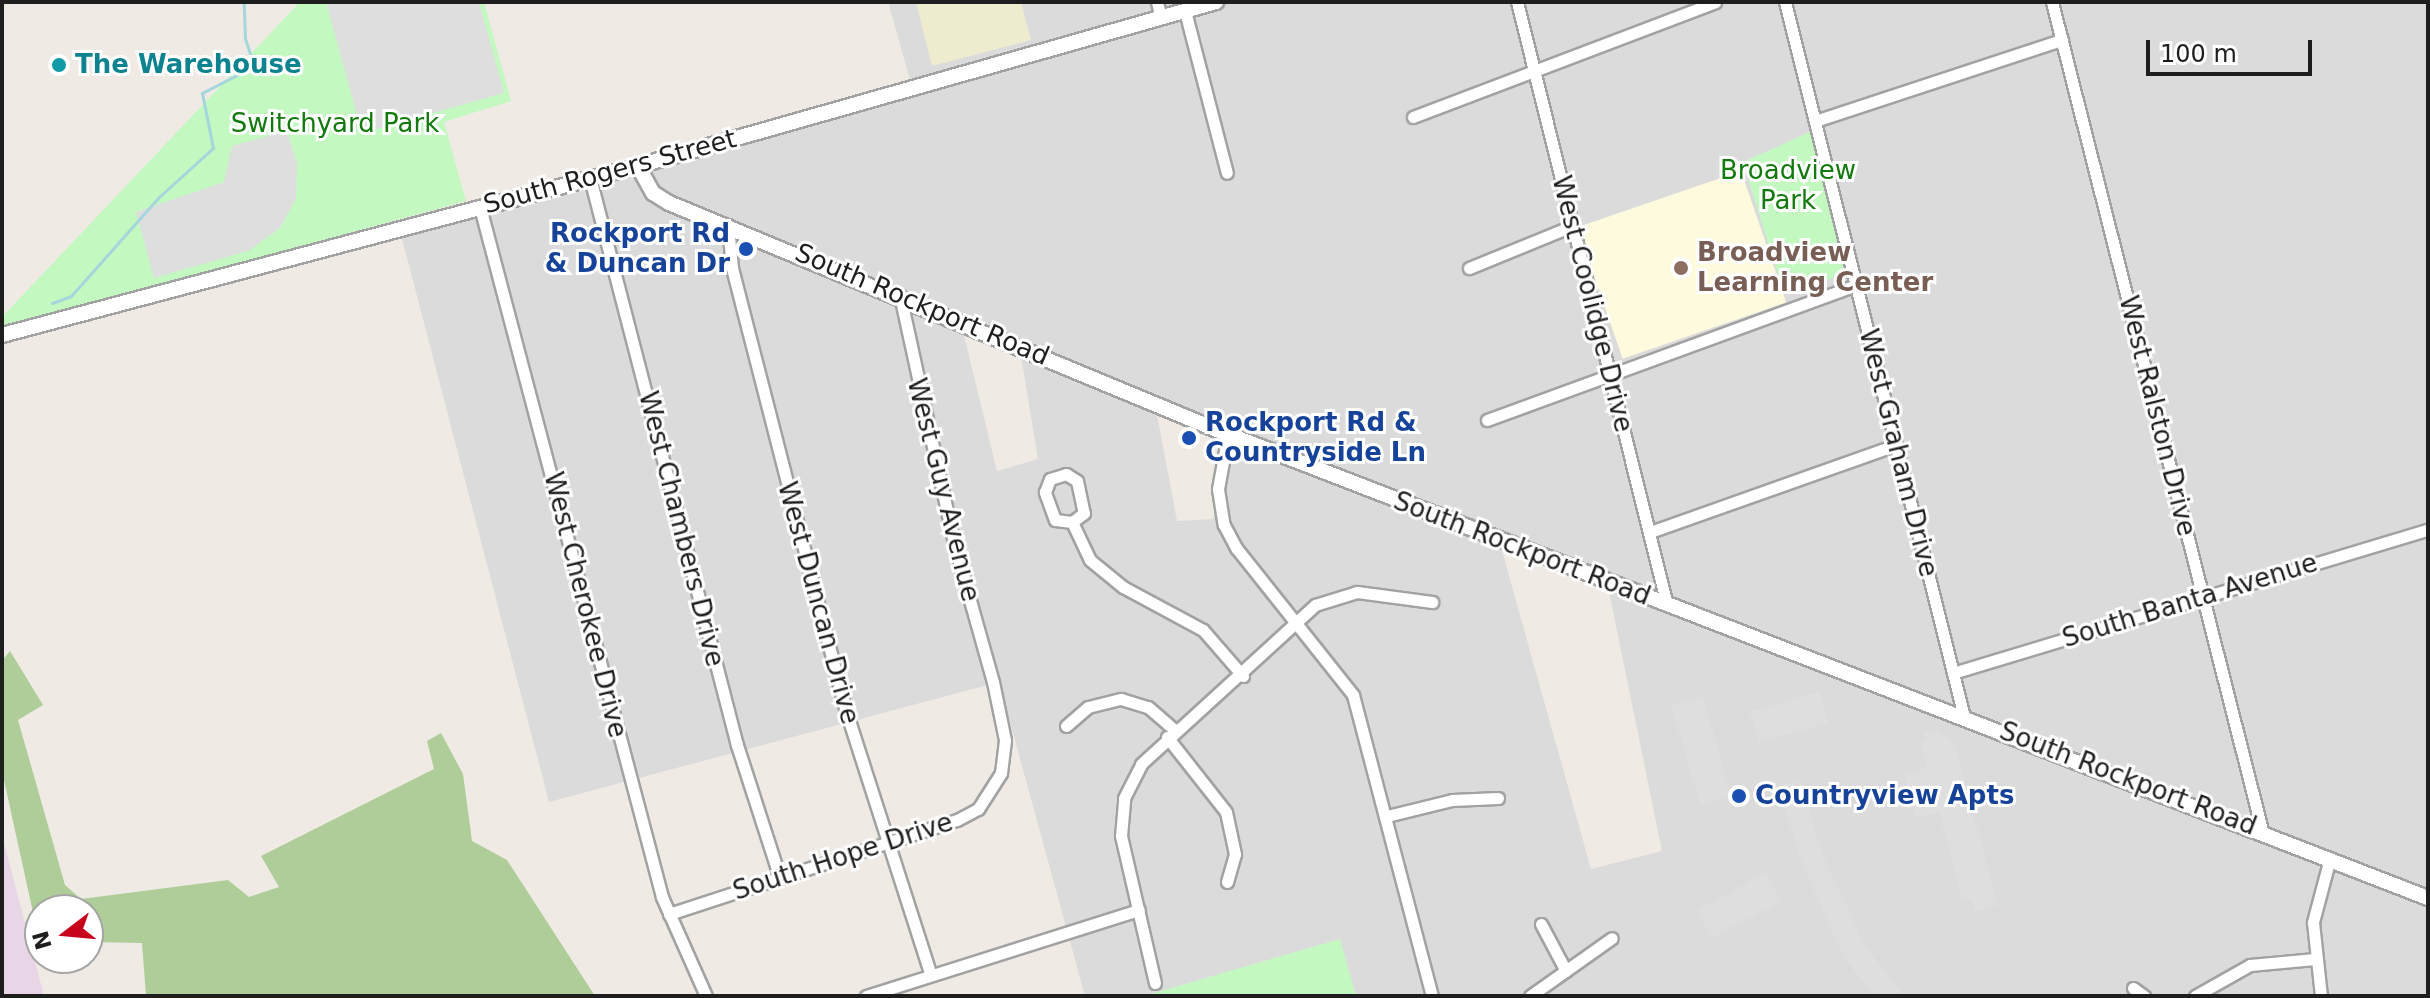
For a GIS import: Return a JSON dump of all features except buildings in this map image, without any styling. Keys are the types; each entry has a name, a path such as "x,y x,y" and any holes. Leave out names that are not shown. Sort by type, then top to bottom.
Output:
{"street":[{"path":"1157,2 1161,18"},
{"name":"South Rogers Street","path":"2,335 638,166 1216,2"},
{"name":"West Coolidge Drive","path":"1517,2 1667,605"},
{"path":"1413,117 1715,2"},
{"name":"West Graham Drive","path":"1785,2 1964,717"},
{"name":"West Ralston Drive","path":"2052,2 2262,830"},
{"path":"1185,11 1227,173"},
{"path":"1815,121 2062,40"},
{"name":"South Rockport Road","path":"638,166 659,198 1228,434 1667,605 2262,830 2428,898"},
{"name":"West Chambers Drive","path":"590,178 737,745 780,878"},
{"name":"West Cherokee Drive","path":"480,207 669,914 706,996"},
{"name":"West Duncan Drive","path":"728,225 732,268 846,711 931,975"},
{"path":"1469,268 1572,226"},
{"path":"1487,420 1611,378 1856,285"},
{"name":"West Guy Avenue","path":"900,296 954,543 993,682"},
{"path":"1228,434 1218,489 1224,523 1237,549 1353,695 1432,996"},
{"path":"1650,532 1896,445"},
{"path":"1066,474 1077,481 1085,508 1083,517 1072,522 1055,520 1045,492 1050,479 1066,474"},
{"path":"1072,522 1079,542 1103,572 1203,630 1243,676"},
{"name":"South Banta Avenue","path":"1953,673 2428,530"},
{"path":"1155,983 1121,836 1122,809 1133,775 1171,734 1243,676 1315,605 1347,593 1432,602"},
{"name":"South Hope Drive","path":"669,914 957,820 978,809 995,788 1005,754 993,682"},
{"path":"1066,726 1088,707 1121,699 1148,707 1213,791 1230,822 1235,854 1227,882"},
{"path":"1387,816 1452,800 1498,798"},
{"path":"2321,996 2315,959 2316,904 2330,858"},
{"path":"866,996 1139,910"},
{"path":"1541,924 1566,971"},
{"path":"1530,996 1612,938"},
{"path":"2195,996 2250,965 2315,959"},
{"path":"2133,988 2144,996"}],"shaded area":[{"path":"326,2 479,2 504,93 362,133"},
{"path":"888,2 2428,2 2428,996 1356,996 1339,940 1144,996 1085,996 999,682 549,802 400,231 912,87","holes":["962,327 1020,350 1038,459 997,471","1155,404 1236,435 1213,519 1177,521","1499,540 1607,582 1662,851 1591,869"]},
{"path":"287,131 297,163 296,198 280,228 248,251 154,278 136,212 224,182 232,146"},
{"name":"Broadview Learning Center","path":"1741,171 1786,302 1623,359 1577,227"},
{"path":"1819,692 1828,723 1759,743 1750,712"},
{"path":"1703,696 1731,795 1700,804 1671,705"},
{"path":"1937,731 1955,743 1997,905 1974,912 1972,900 1962,902 1939,812 1916,818 1905,774 1927,768 1920,741 1926,739 1923,733"},
{"path":"1801,780 1821,851 1865,946 1904,996 1875,996 1844,958 1799,856 1779,786"},
{"path":"2,835 24,919 24,974 38,974 44,996 2,996"},
{"path":"1766,873 1781,901 1711,938 1696,910"}],"green space":[{"name":"Switchyard Park","path":"300,2 484,2 511,101 444,122 466,201 2,328 2,317"},
{"path":"916,2 1021,2 1031,40 932,66"},
{"name":"Broadview Park","path":"1812,131 1845,274 1784,294 1743,162"},
{"path":"10,651 43,705 18,720 65,885 75,894 29,894 2,771 2,661"},
{"path":"441,733 463,774 472,841 507,860 595,996 146,996 142,943 104,942 104,896 228,880 249,897 279,887 261,856 434,769 427,741"},
{"path":"1340,939 1356,996 1144,996"}],"waterway":[{"path":"52,303 71,296 159,197 213,148 202,93 254,66 245,39 244,2"}],"place":[{"name":"The Warehouse","path":"59,65"},
{"name":"Rockport Rd & Duncan Dr","path":"746,249"},
{"name":"Broadview Learning Center","path":"1681,268"},
{"name":"Rockport Rd & Countryside Ln","path":"1189,438"},
{"name":"Countryview Apts","path":"1739,796"}]}
